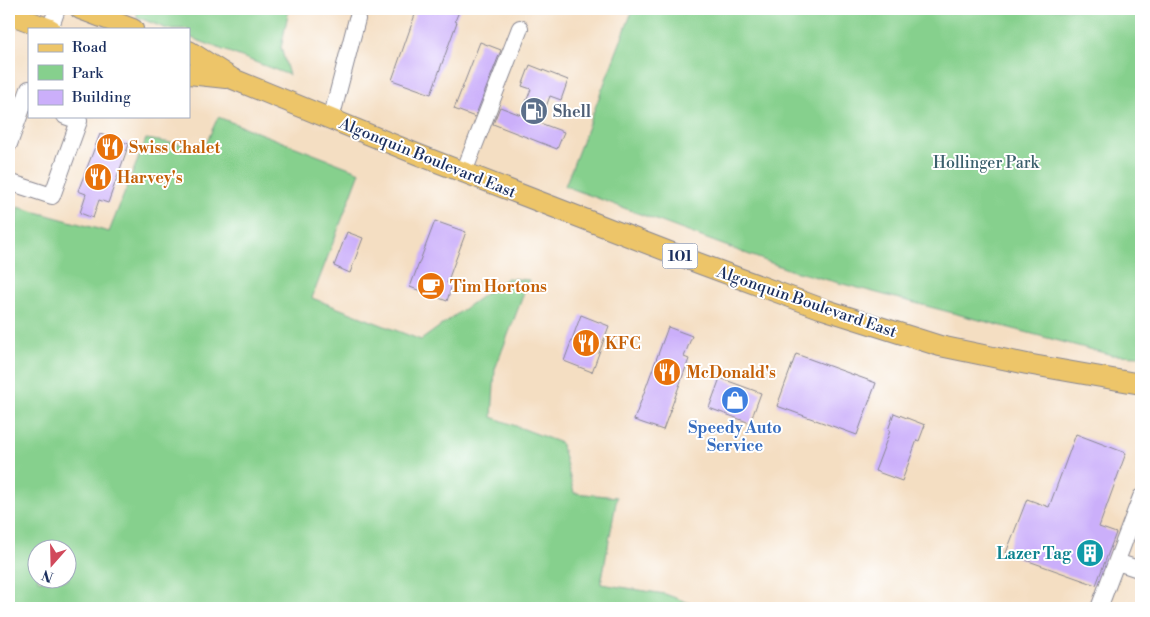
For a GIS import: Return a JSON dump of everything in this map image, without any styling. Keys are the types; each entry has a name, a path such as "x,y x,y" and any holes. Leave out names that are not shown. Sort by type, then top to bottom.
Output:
{"main road":[{"path":"80,9 130,28"},
{"path":"9,14 47,28"},
{"name":"Algonquin Boulevard East","path":"190,52 233,79 331,119 698,263 820,308 940,346 1027,364 1141,384"},
{"name":"Algonquin Boulevard East","path":"190,74 233,79"}],"street":[{"path":"50,28 57,9"},
{"path":"331,119 357,19"},
{"path":"464,172 520,28"},
{"path":"9,144 27,98"},
{"path":"9,182 52,196 79,121 71,118"},
{"path":"1099,608 1141,496"},
{"path":"1117,562 1141,570"}],"green space":[{"path":"137,9 289,9 281,48 289,75 190,37 190,28 164,28 137,17"},
{"name":"Hollinger Park","path":"633,9 1141,9 1141,356 1112,355 790,270 565,186"},
{"path":"218,117 360,172 312,298 421,340 507,278 529,280 495,369 492,417 561,443 574,493 617,497 601,584 665,594 703,608 9,608 9,277 18,207 109,232 146,139 204,148"}],"building":[{"path":"417,9 460,9 431,94 392,80"},
{"path":"480,42 501,50 475,117 454,109"},
{"name":"Shell","path":"530,65 568,80 561,100 550,96 540,123 564,132 557,149 493,124 500,107 521,115 531,89 522,86"},
{"path":"100,134 129,144 108,203 99,200 93,218 80,213 86,194 78,191"},
{"path":"435,221 466,232 447,283 452,285 447,301 410,287"},
{"path":"347,232 363,238 350,273 334,266"},
{"name":"KFC","path":"581,315 609,326 592,372 564,361"},
{"name":"McDonald's","path":"668,327 692,336 684,357 689,359 663,430 634,420"},
{"path":"796,354 876,383 857,435 777,406"},
{"name":"Speedy Auto Service","path":"720,378 761,393 750,423 709,408"},
{"path":"894,413 925,425 919,441 917,440 902,481 875,471 890,431 888,430"},
{"path":"1076,434 1126,453 1099,527 1116,533 1096,585 1006,553 1027,499 1049,507"}],"place":[{"name":"Shell","path":"534,111"},
{"name":"Swiss Chalet","path":"110,147"},
{"name":"Harvey's","path":"98,177"},
{"name":"Tim Hortons","path":"431,286"},
{"name":"KFC","path":"586,343"},
{"name":"McDonald's","path":"667,372"},
{"name":"Speedy Auto Service","path":"735,400"},
{"name":"Lazer Tag","path":"1090,553"}]}
